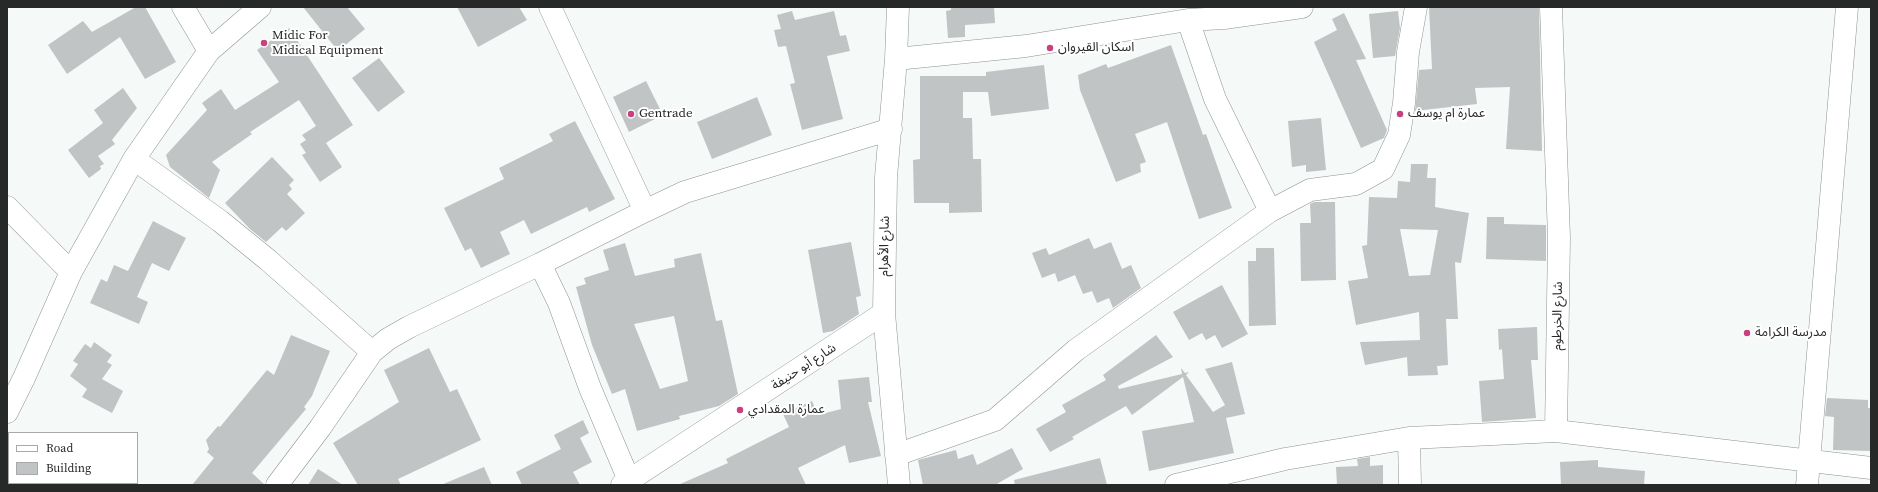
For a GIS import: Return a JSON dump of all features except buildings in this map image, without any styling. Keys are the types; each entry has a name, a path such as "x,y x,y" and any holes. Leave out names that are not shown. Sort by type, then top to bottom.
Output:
{"street":[{"path":"183,7 209,51"},
{"path":"7,412 72,272 134,159 209,51 260,7"},
{"path":"550,7 645,211"},
{"name":"شارع الأهرام","path":"898,7 896,59 886,177 884,313 899,485"},
{"path":"896,59 1026,46 1188,20 1224,18 1302,7"},
{"path":"896,455 995,420 1076,350 1270,211 1310,190 1356,184 1383,170 1399,135 1404,103 1408,52 1416,7"},
{"name":"شارع الخرطوم","path":"1551,7 1559,238 1556,431"},
{"path":"1807,485 1847,7"},
{"path":"1188,20 1215,99 1270,211"},
{"path":"278,485 320,428 372,352 388,339 409,327 684,192 891,129"},
{"path":"134,159 220,220 268,260 372,352"},
{"path":"7,207 72,272"},
{"path":"540,264 559,303 590,388 628,484"},
{"name":"شارع أبو حنيفة","path":"628,484 884,313"},
{"path":"1176,485 1285,459 1409,438 1556,431 1809,462 1871,468"},
{"path":"1409,438 1410,485"}],"place":[{"name":"Midic For Midical Equipment","path":"264,43"},
{"name":"اسكان القيروان","path":"1050,48"},
{"name":"Gentrade","path":"631,114"},
{"name":"عمارة ام يوسف","path":"1400,114"},
{"name":"مدرسة الكرامة","path":"1747,333"},
{"name":"عمارة المقدادي","path":"740,410"}]}
